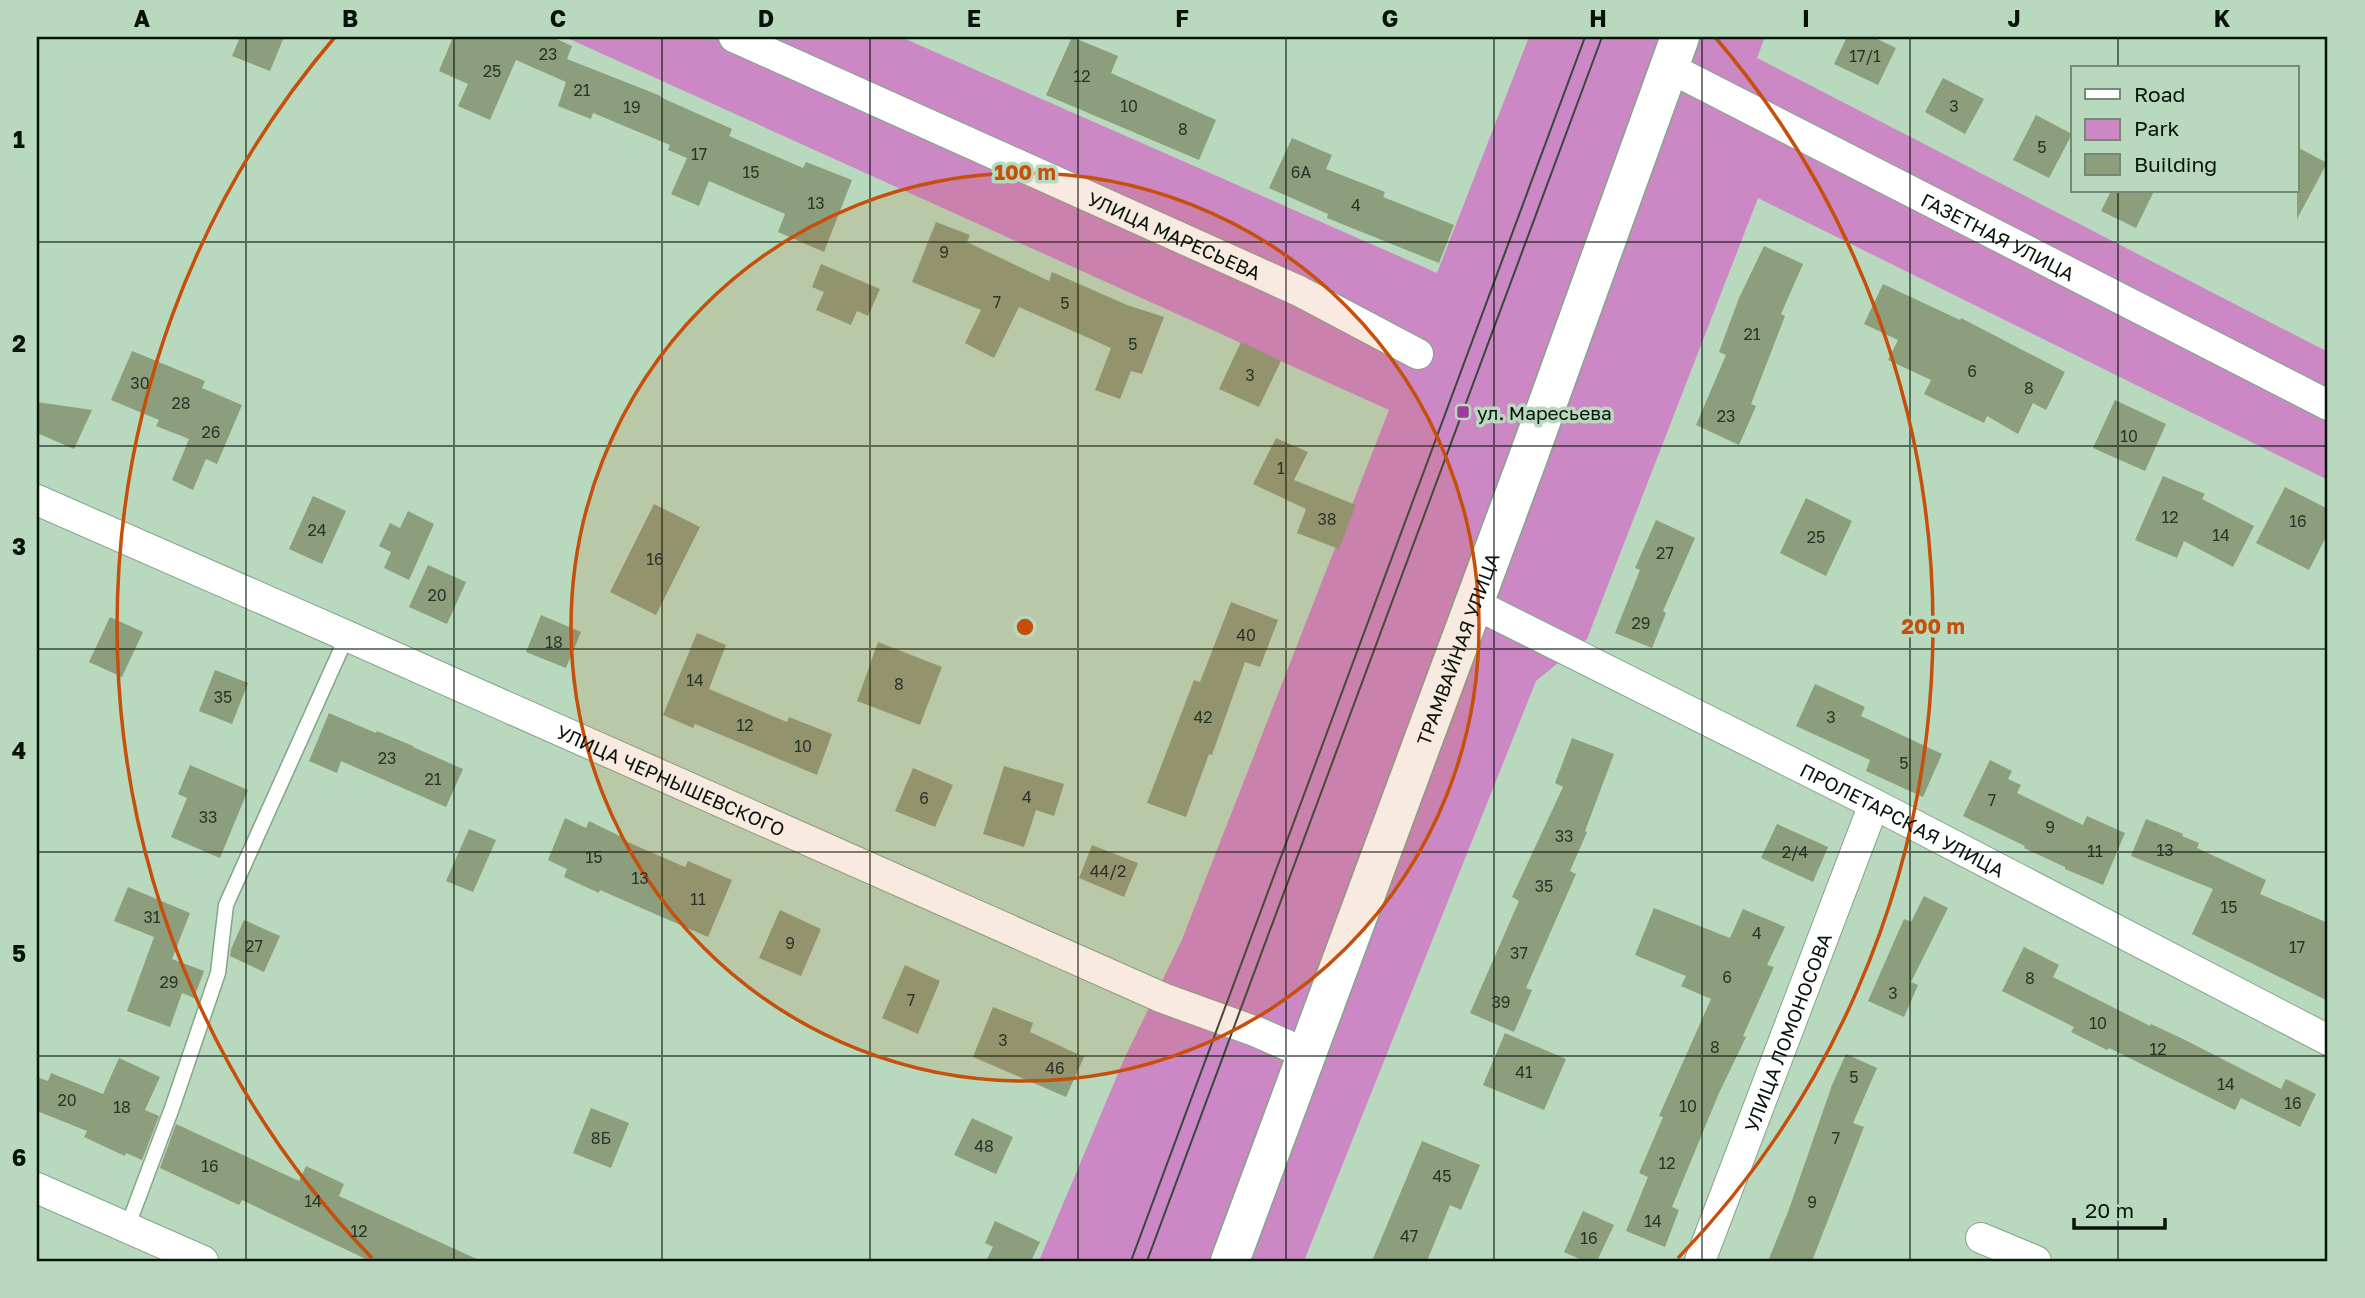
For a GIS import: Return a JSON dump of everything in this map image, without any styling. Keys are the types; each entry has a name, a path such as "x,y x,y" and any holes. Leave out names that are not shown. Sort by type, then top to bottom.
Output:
{"main road":[{"name":"ТРАМВАЙНАЯ УЛИЦА","path":"1230,1261 1529,455 1674,52"}],"street":[{"name":"УЛИЦА МАРЕСЬЕВА","path":"734,37 1299,291 1418,354"},
{"name":"ГАЗЕТНАЯ УЛИЦА","path":"1674,52 2328,405"},
{"name":"УЛИЦА ЧЕРНЫШЕВСКОГО","path":"37,500 1163,998 1258,1032 1307,1054"},
{"name":"ПРОЛЕТАРСКАЯ УЛИЦА","path":"1474,603 1874,804 2328,1040"},
{"name":"УЛИЦА ЛОМОНОСОВА","path":"1700,1261 1874,804"},
{"path":"37,1188 203,1261"},
{"path":"1981,1238 2036,1261"}],"lane":[{"path":"127,1228 218,973 226,905 347,635"}],"green space":[{"path":"565,37 901,37 1437,273 1529,37 1660,37 1538,377 1211,1261 1039,1261 1125,1057 1181,942 1389,410"},
{"path":"1699,37 1765,37 1757,58 2328,352 2328,391 1690,62"},
{"path":"1680,89 2328,417 2328,480 1758,198 1587,639 1536,681 1304,1261 1248,1261"}],"building":[{"path":"240,37 284,37 270,71 232,56"},
{"path":"453,37 552,37 572,46 567,59 661,96 732,129 729,136 803,168 806,162 852,180 824,252 778,232 785,214 709,181 699,206 671,194 687,158 668,150 670,145 593,113 591,119 558,106 566,82 516,60 490,120 458,106 468,84 439,71"},
{"path":"1072,37 1118,56 1111,73 1216,120 1199,160 1046,95"},
{"path":"1847,37 1873,37 1896,48 1878,85 1834,64"},
{"path":"1943,78 1984,99 1965,134 1925,112"},
{"path":"2036,115 2071,133 2049,178 2013,160"},
{"path":"1292,138 1332,155 1326,169 1385,192 1383,197 1454,225 1439,263 1327,218 1328,214 1269,188"},
{"path":"2298,148 2327,163 2297,219 2298,192"},
{"path":"2110,192 2154,192 2136,228 2101,211"},
{"path":"936,222 970,235 967,242 1049,281 1052,272 1127,305 1164,317 1142,374 1131,371 1120,399 1095,390 1111,348 1019,307 994,358 965,343 981,310 912,282"},
{"path":"1764,246 1803,264 1781,314 1785,316 1751,404 1756,406 1739,445 1696,425 1726,355 1719,352 1739,298"},
{"path":"821,264 880,289 868,316 857,311 851,325 816,310 824,292 812,287"},
{"path":"1883,284 1960,320 1961,318 2065,372 2046,410 2033,403 2018,434 1987,416 1984,423 1924,394 1931,380 1888,360 1898,340 1864,324"},
{"path":"1241,342 1281,361 1259,407 1219,389"},
{"path":"132,351 205,381 202,388 242,405 217,464 206,459 193,490 172,480 189,439 156,426 159,420 111,400"},
{"path":"2115,400 2166,424 2145,471 2093,448"},
{"path":"37,402 92,410 74,449 37,433"},
{"path":"1276,438 1308,452 1294,480 1356,505 1339,549 1297,533 1306,509 1253,484"},
{"path":"2163,476 2205,494 2202,499 2254,526 2233,567 2184,541 2177,558 2135,540"},
{"path":"2285,487 2328,509 2328,533 2309,570 2256,543"},
{"path":"313,496 346,511 322,564 289,549"},
{"path":"1806,498 1852,521 1826,576 1780,553"},
{"path":"654,504 700,527 656,615 610,592"},
{"path":"408,511 434,524 409,580 384,568 391,552 379,546 390,523 400,528"},
{"path":"1656,520 1695,538 1663,611 1666,613 1652,648 1615,633 1640,570 1635,568"},
{"path":"428,565 466,582 447,624 409,607"},
{"path":"1231,602 1278,620 1260,667 1245,662 1212,755 1209,754 1186,817 1147,803 1194,680 1200,682"},
{"path":"541,615 581,632 566,668 526,652"},
{"path":"110,617 143,632 122,677 89,662"},
{"path":"697,633 726,645 709,689 787,722 789,717 832,734 817,775 695,724 693,728 663,715"},
{"path":"878,642 942,667 920,725 857,701"},
{"path":"215,670 248,683 232,724 199,711"},
{"path":"1815,684 1865,707 1861,716 1942,754 1923,797 1866,771 1870,760 1796,726"},
{"path":"329,713 463,769 446,807 341,761 337,773 309,761"},
{"path":"1572,738 1614,754 1585,831 1587,832 1570,871 1576,874 1526,988 1532,990 1514,1032 1470,1013 1519,901 1512,897 1563,787 1555,783"},
{"path":"1990,760 2012,771 2008,779 2021,785 2017,793 2083,825 2087,816 2125,833 2103,885 2065,869 1963,816"},
{"path":"190,765 248,790 220,858 171,837 187,798 178,794"},
{"path":"1004,766 1064,784 1054,816 1036,810 1024,847 983,834"},
{"path":"913,768 953,785 935,827 895,811"},
{"path":"565,818 586,828 589,821 624,838 623,840 685,867 688,861 732,880 708,937 564,877 567,869 548,860"},
{"path":"2146,819 2183,834 2182,836 2199,843 2197,848 2266,880 2260,894 2328,923 2328,1001 2192,934 2213,889 2131,856"},
{"path":"1777,824 1828,847 1813,882 1761,858"},
{"path":"469,829 496,840 473,892 446,881"},
{"path":"1092,845 1138,863 1124,897 1079,878"},
{"path":"128,887 190,913 172,959 204,971 194,998 182,993 170,1027 127,1011 154,937 114,921"},
{"path":"1924,896 1948,908 1911,982 1918,985 1904,1017 1868,1001 1904,919 1911,922"},
{"path":"1654,908 1730,938 1743,909 1785,927 1767,965 1774,967 1743,1036 1746,1037 1719,1093 1672,1207 1679,1210 1665,1247 1626,1231 1648,1177 1639,1173 1663,1117 1659,1116 1711,999 1681,986 1686,976 1635,955"},
{"path":"780,910 821,929 801,976 759,958"},
{"path":"244,920 280,936 264,972 230,956"},
{"path":"2024,947 2059,965 2053,977 2150,1026 2151,1024 2183,1039 2281,1089 2286,1079 2316,1094 2300,1127 2241,1098 2235,1110 2071,1032 2074,1027 2002,991"},
{"path":"905,965 940,981 918,1034 882,1018"},
{"path":"993,1007 1033,1023 1030,1032 1084,1057 1066,1097 973,1057"},
{"path":"1505,1033 1566,1059 1544,1110 1483,1085"},
{"path":"1846,1054 1877,1068 1853,1123 1864,1127 1812,1261 1768,1261 1832,1085"},
{"path":"119,1058 160,1077 145,1110 159,1116 142,1160 126,1153 125,1156 84,1137 87,1131 37,1111 37,1077 48,1081 51,1073 103,1094"},
{"path":"591,1108 629,1123 611,1168 573,1153"},
{"path":"972,1118 1013,1137 996,1174 954,1155"},
{"path":"176,1124 299,1181 306,1166 344,1184 339,1196 481,1261 370,1261 242,1200 239,1205 160,1168"},
{"path":"1422,1141 1480,1165 1461,1210 1450,1205 1427,1261 1372,1261"},
{"path":"1583,1211 1614,1225 1597,1261 1584,1261 1564,1252"},
{"path":"995,1221 1040,1242 1031,1261 986,1261 993,1247 985,1243"}],"tram line":[{"path":"1131,1261 1585,37"},
{"path":"1147,1261 1602,37"}],"place":[{"name":"ул. Маресьева","path":"1463,412"}]}
